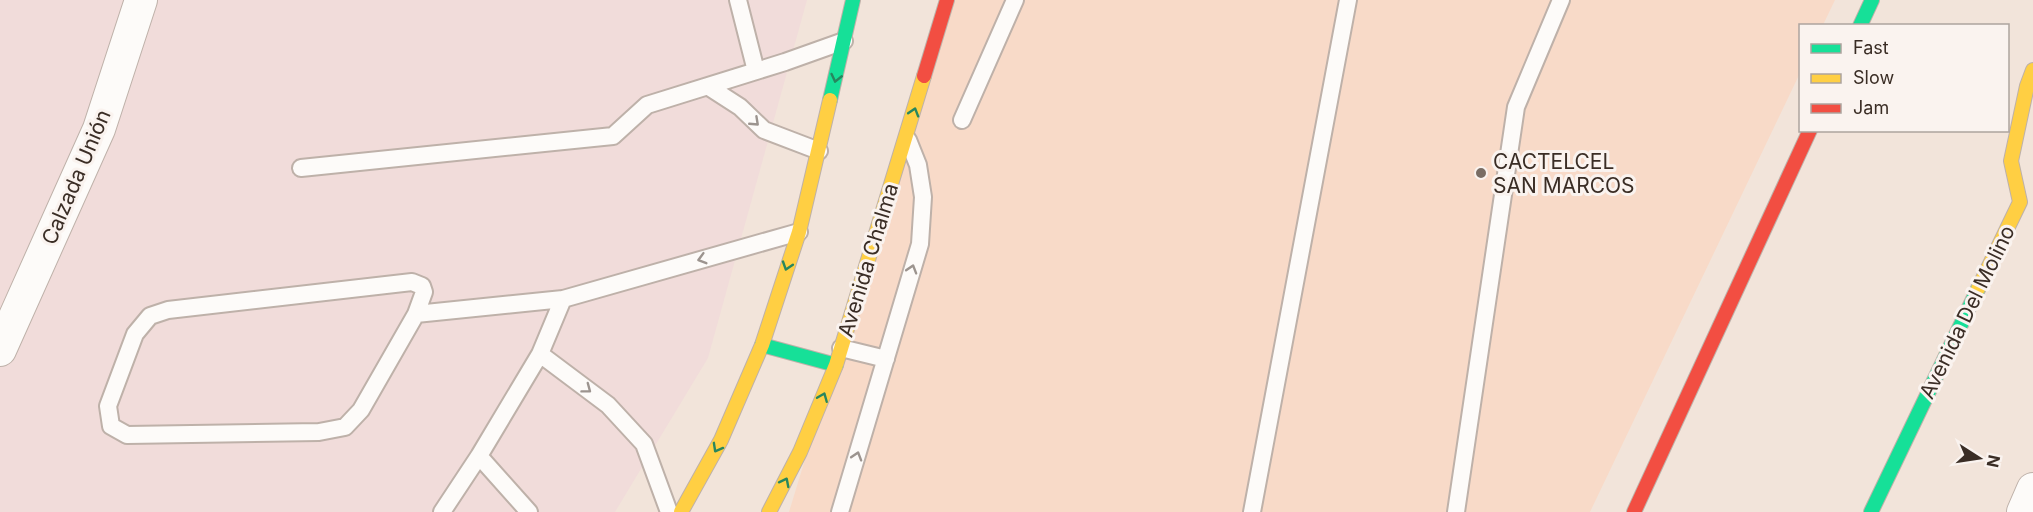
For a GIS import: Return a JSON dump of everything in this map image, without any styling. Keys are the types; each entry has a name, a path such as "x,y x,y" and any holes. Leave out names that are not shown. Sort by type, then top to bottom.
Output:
{"main road":[{"name":"Avenida Chalma","path":"769,512 800,452 836,365 947,0"},
{"path":"1861,24 1872,0"},
{"path":"681,512 722,440 762,345 799,232 844,41 850,4"},
{"name":"Avenida Del Molino","path":"1871,512 2026,199 2022,166 2027,86 2033,70"},
{"path":"1634,512 1809,132"},
{"path":"762,345 836,365"}],"street":[{"name":"Calzada Unión","path":"0,350 99,129 141,0"},
{"path":"2023,512 2033,489"}],"lane":[{"path":"738,0 756,70"},
{"path":"962,120 1016,0"},
{"path":"1252,512 1348,0"},
{"path":"1456,512 1516,107 1561,0"},
{"path":"301,168 613,136 647,105 709,87 844,41"},
{"path":"709,87 740,107 764,130 819,151"},
{"path":"840,512 920,244 923,197 918,165 906,137"},
{"path":"416,314 563,299 799,232"},
{"path":"412,282 422,286 424,292 416,314 361,410 345,427 319,432 127,435 111,426 108,406 135,333 150,316 168,310 412,282"},
{"path":"442,512 479,456 540,354 563,299"},
{"path":"841,348 886,359"},
{"path":"540,354 608,405 644,444 669,512"},
{"path":"479,456 529,512"}],"shaded area":[{"path":"0,0 807,0 708,358 615,512 0,512"},
{"path":"945,0 1835,0 1823,24 1799,24 1799,75 1590,512 789,512"}],"traffic: fast":[{"path":"830,100 853,0"},
{"path":"1861,24 1872,0"},
{"path":"1871,512 1978,289"},
{"path":"762,345 836,365"}],"traffic: slow":[{"path":"1978,289 2020,202 2011,161 2027,86 2033,70"},
{"path":"769,512 800,452 836,365 924,76"},
{"path":"681,512 721,440 762,345 799,232 830,100"}],"traffic: jam":[{"path":"924,76 947,0"},
{"path":"1634,512 1809,132"}],"place":[{"name":"CACTELCEL SAN MARCOS","path":"1481,173"}]}
